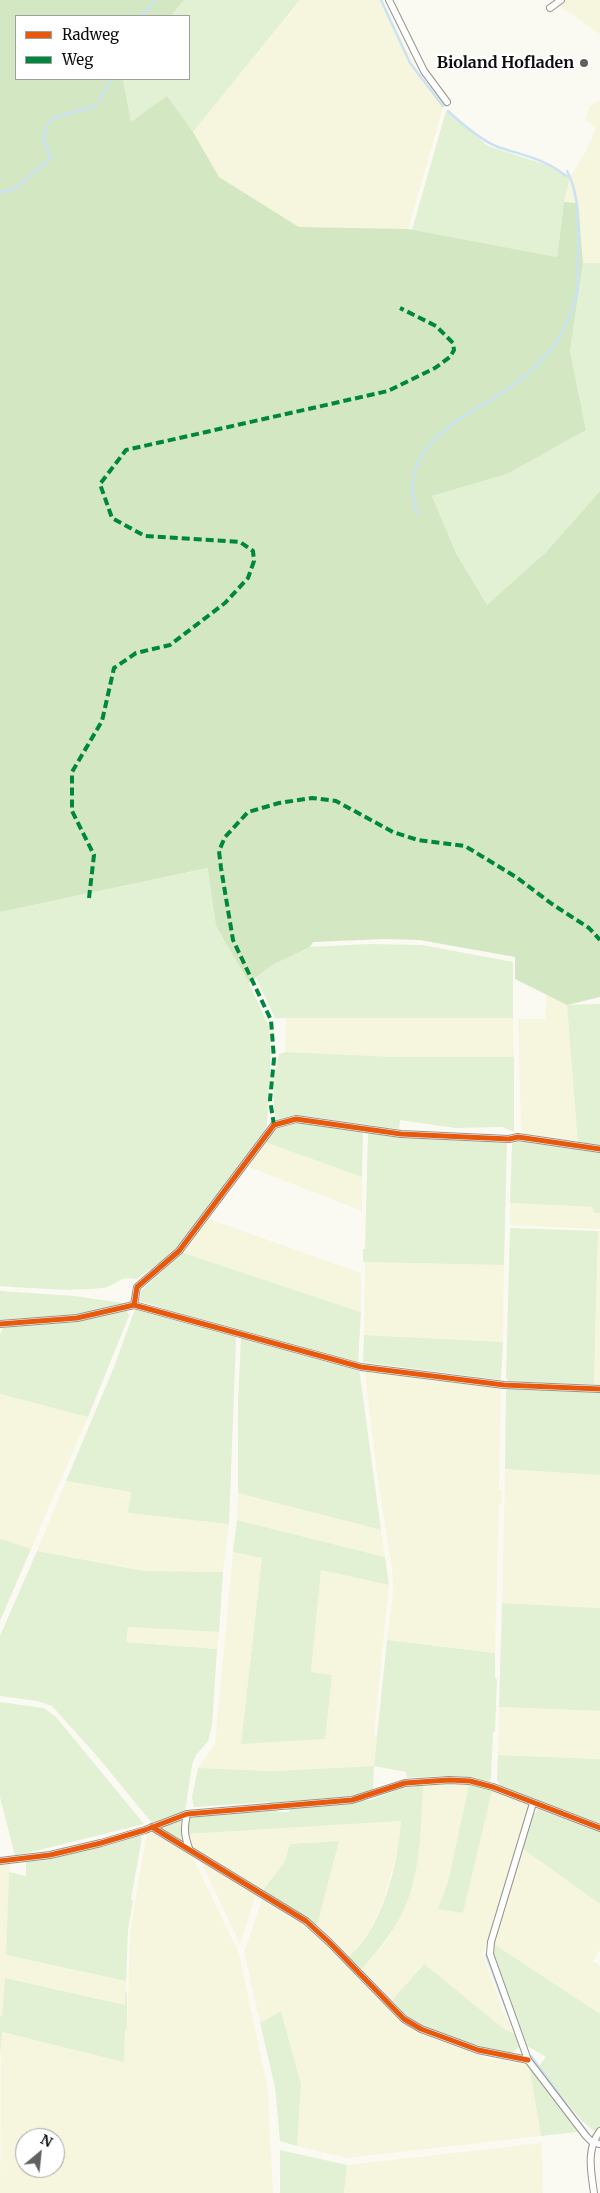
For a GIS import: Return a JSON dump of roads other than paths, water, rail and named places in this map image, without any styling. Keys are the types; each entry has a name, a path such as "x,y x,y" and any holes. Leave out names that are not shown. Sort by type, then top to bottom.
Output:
{"street":[{"path":"389,0 424,71 447,102"},
{"path":"550,8 561,0"},
{"path":"392,7 402,10"},
{"path":"134,1305 137,1287 179,1251 274,1125 296,1120 401,1134 509,1139 518,1137 600,1149"},
{"path":"0,1324 77,1318 134,1305 362,1367 504,1385 600,1389"},
{"path":"0,1860 50,1855 101,1843 188,1814 352,1800 405,1784 449,1780 470,1781 493,1787 600,1828"},
{"path":"533,1803 491,1942 490,1954 528,2060 592,2142 600,2144"},
{"path":"188,1814 184,1825 185,1837 189,1848"},
{"path":"152,1827 189,1848 306,1922 329,1942 404,2019 421,2029 478,2050 528,2060"},
{"path":"594,2193 590,2165 592,2142 600,2131"}],"waterway":[{"path":"142,15 156,0"},
{"path":"381,0 410,63 443,106"},
{"path":"99,101 110,80"},
{"path":"0,192 11,190 19,185 51,157 43,140 48,124 53,118 96,106"},
{"path":"448,111 491,144 542,161 566,176"},
{"path":"567,171 573,184 578,215 577,297"},
{"path":"417,515 412,488 416,469 424,452 450,426 515,384 535,367 553,347 567,324 575,298"},
{"path":"486,1955 512,2024"},
{"path":"531,2056 589,2135"}],"place":[{"name":"Bioland Hofladen","path":"584,63"}]}
